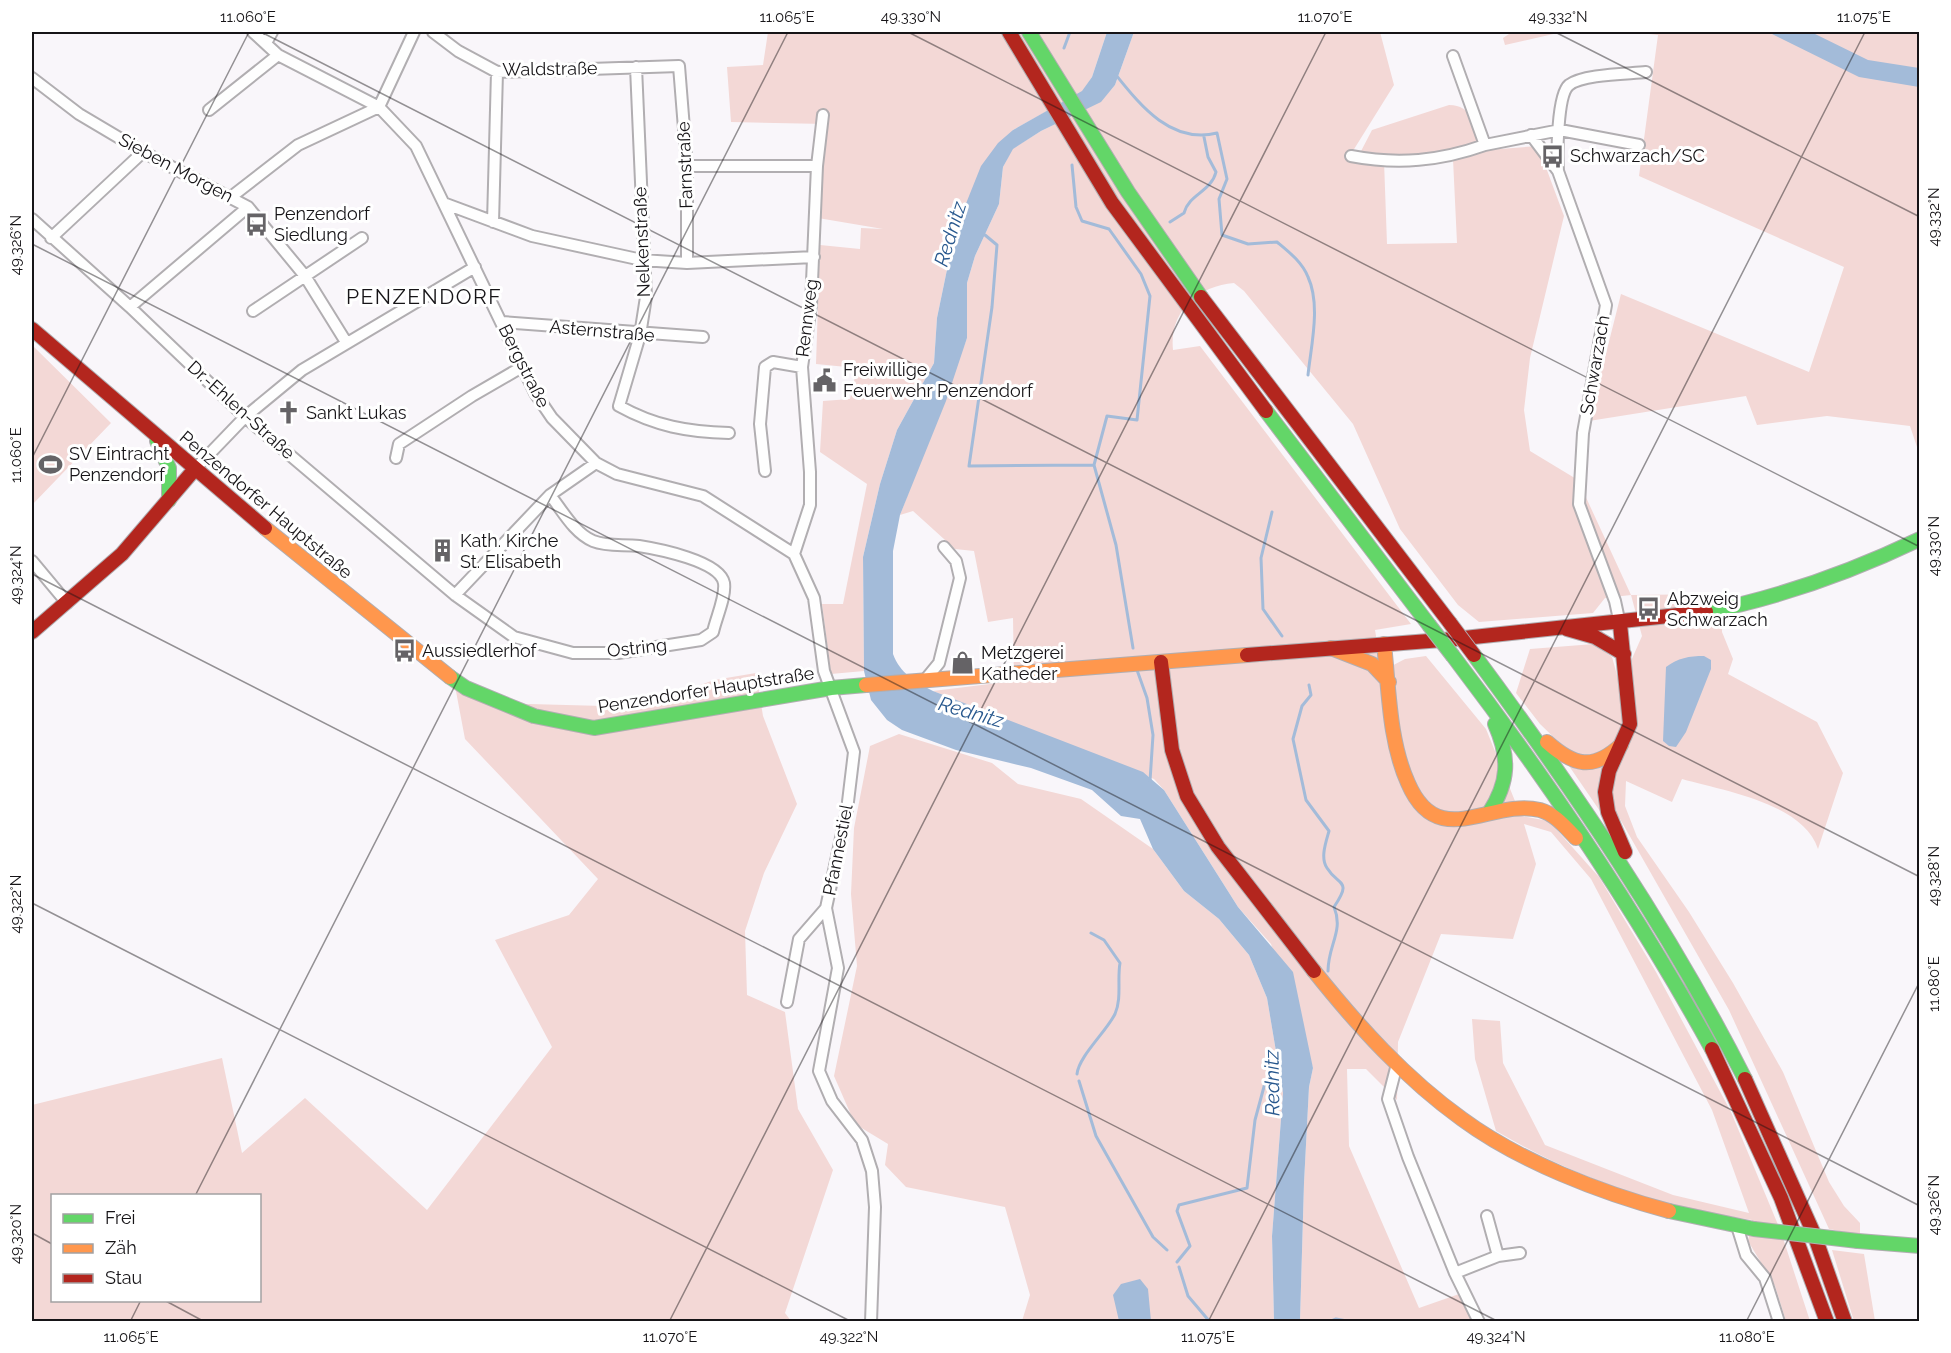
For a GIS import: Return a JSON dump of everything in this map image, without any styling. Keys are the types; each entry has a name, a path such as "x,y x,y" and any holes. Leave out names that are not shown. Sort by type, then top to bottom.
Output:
{"main road":[{"path":"1009,32 1112,203 1210,338 1477,687 1622,893 1671,973 1737,1099 1819,1292 1827,1322"},
{"path":"1029,32 1128,192 1222,327 1519,715 1616,853 1658,919 1697,986 1760,1105 1836,1285 1845,1322"},
{"name":"Penzendorfer Hauptstraße","path":"32,329 194,470 436,668 466,688 534,716 594,728 831,688 1015,675 1620,624 1740,604 1806,586 1861,567 1920,539"},
{"path":"155,435 169,468 169,500"},
{"path":"32,632 122,554 194,470"},
{"path":"1620,624 1631,710 1630,724 1625,741 1608,773 1604,790 1606,805 1658,919"},
{"path":"1567,629 1595,637 1624,654"},
{"path":"1384,644 1401,756 1408,784 1417,801 1437,818 1450,821 1476,819 1515,807 1542,811 1565,825 1622,893"},
{"path":"1331,648 1372,664 1389,682"},
{"path":"1161,662 1175,759 1180,778 1202,823 1285,934 1367,1034 1397,1064 1461,1119 1528,1158 1592,1189 1662,1212 1754,1229 1920,1246"},
{"path":"1477,687 1499,732 1510,763 1503,792 1490,813"},
{"path":"1519,715 1557,752 1571,762 1586,764 1604,759 1625,741"}],"street":[{"name":"Bergstraße","path":"253,32 278,55 379,107 416,146 446,204 535,393 552,418 596,463 617,474 703,496 794,554"},
{"path":"266,44 272,32"},
{"path":"231,197 298,145 379,107 414,32"},
{"name":"Waldstraße","path":"433,32 458,51 497,72 679,66"},
{"path":"208,110 278,55"},
{"path":"1453,56 1485,145"},
{"name":"Farnstraße","path":"679,66 687,166 687,263"},
{"name":"Nelkenstraße","path":"636,67 642,260 646,297 640,335 619,406 646,421 670,428 695,432 729,433"},
{"path":"492,222 497,72"},
{"name":"Schwarzach","path":"1620,624 1615,601 1579,504 1583,433 1606,305 1558,171 1563,96 1568,86 1582,79 1646,72"},
{"name":"Sieben Morgen","path":"32,78 80,114 143,152 248,207 276,238 304,276 346,342"},
{"name":"Rennweg","path":"794,554 810,506 810,472 802,367 811,305 817,166 823,115"},
{"path":"1351,156 1377,161 1420,161 1451,157 1485,145 1560,130 1639,145"},
{"path":"1531,135 1558,171"},
{"path":"51,238 143,152"},
{"path":"687,166 817,166"},
{"path":"446,204 532,236 642,260 687,263 814,257"},
{"path":"130,307 248,207"},
{"name":"Dr.-Ehlen-Straße","path":"32,219 130,307 245,417 454,595"},
{"path":"253,311 362,238"},
{"path":"194,470 245,417 302,370 474,267"},
{"name":"Asternstraße","path":"501,322 640,335 703,338"},
{"path":"765,471 760,424 765,367 773,363 802,367"},
{"path":"396,458 399,444 472,396 522,367"},
{"path":"454,595 550,495 596,463"},
{"name":"Ostring","path":"454,595 514,637 573,653 618,652 652,648 701,640 713,632 724,585 721,576 714,569 684,557 637,546 614,546 594,542 576,529 550,495"},
{"path":"920,680 939,663 960,578 956,561 944,547"},
{"path":"794,554 814,598 824,671 831,688"},
{"path":"32,561 67,603"},
{"name":"Pfannestiel","path":"831,688 854,752 847,810 826,909 838,968 819,1071 832,1101 862,1140 872,1171 875,1207 871,1322"},
{"path":"787,1002 800,939 826,909"},
{"path":"1397,1064 1388,1100 1408,1157 1455,1273 1479,1322"},
{"path":"1487,1216 1498,1256"},
{"path":"1737,1226 1746,1255 1765,1278 1779,1322"},
{"path":"1455,1273 1498,1256 1520,1253"}],"shaded area":[{"path":"768,32 990,32 991,34 994,32 1107,32 1092,77 1082,92 1013,130 955,231 937,318 934,363 897,430 880,484 863,557 864,671 831,674 822,604 843,604 867,484 820,452 823,401 850,399 857,368 816,364 820,245 860,249 861,228 883,229 818,218 826,124 731,122 727,67 763,65"},
{"path":"1134,32 1380,32 1394,85 1351,154 1384,161 1387,244 1457,243 1453,159 1487,150 1538,146 1564,216 1530,358 1524,410 1530,451 1578,480 1631,595 1605,598 1593,613 1479,622 1458,605 1400,529 1353,424 1244,291 1234,283 1208,289 1197,295 1188,303 1176,324 1173,350 1200,346 1411,624 1375,630 1382,671 1405,659 1426,656 1486,729 1521,816 1549,821 1599,877 1656,972 1731,1112 1781,1232 1810,1321 1786,1321 1775,1286 1748,1241 1752,1220 1683,1207 1620,1189 1558,1164 1496,1131 1475,1059 1472,1019 1500,1021 1503,1063 1545,1145 1673,1195 1749,1213 1712,1110 1591,879 1551,832 1524,824 1536,864 1513,939 1441,934 1398,1042 1397,1100 1366,1069 1347,1069 1349,1146 1419,1308 1462,1293 1477,1321 1300,1321 1304,1183 1309,1087 1313,1068 1271,944 1238,907 1164,790 1154,779 933,691 1014,681 1013,618 988,622 974,551 955,549 913,511 900,515 967,338 967,283 975,256 999,204 1003,167 1012,149 1041,131 1101,101 1115,85"},
{"path":"1512,32 1562,32 1505,45 1503,38"},
{"path":"1631,32 1919,32 1919,453 1910,426 1827,416 1757,425 1746,396 1589,421 1621,294 1809,372 1844,267 1639,176 1658,35"},
{"path":"1449,105 1463,108 1467,112 1473,122 1479,142 1449,151 1419,155 1359,155 1372,130"},
{"name":"SV Eintracht Penzendorf","path":"32,345 111,423 32,505"},
{"path":"1721,594 1722,632 1733,659 1728,674 1817,722 1843,773 1818,849 1810,833 1796,820 1779,810 1740,794 1682,779 1672,802 1626,781 1625,806 1637,837 1689,912 1733,983 1783,1072 1829,1182 1844,1206 1860,1223 1860,1235 1829,1229 1729,1010 1620,819 1604,817 1567,763 1568,751 1540,724 1516,693 1530,649 1594,644 1612,657 1620,686 1642,636 1631,595"},
{"path":"756,673 763,716 797,804 764,873 745,931 747,995 785,1012 798,1109 833,1170 785,1313 791,1321 32,1321 32,1105 222,1058 242,1153 305,1098 427,1210 552,1047 495,940 569,915 598,879 465,739 455,686 501,707 529,704 641,707 714,680"},
{"path":"899,734 992,763 1018,784 1081,799 1153,849 1184,891 1219,919 1249,955 1267,998 1283,1093 1272,1236 1274,1321 1022,1321 1030,1295 1005,1207 906,1187 885,1165 888,1144 855,1124 834,1076 857,966 851,894 854,828 870,746"},
{"path":"1832,1250 1864,1254 1875,1321 1854,1321"}],"water":[{"name":"Rednitz","path":"1107,32 1134,32 1115,85 1101,102 1041,131 1013,149 1003,167 999,204 975,256 967,283 967,338 946,401 900,515 893,551 893,654 900,667 909,676 933,691 1143,772 1164,790 1238,907 1293,972 1313,1068 1309,1087 1304,1183 1300,1321 1274,1321 1272,1236 1283,1093 1267,998 1249,955 1219,919 1184,891 1153,849 1140,819 1121,816 1092,790 1031,768 956,750 902,730 887,720 871,700 864,671 863,557 880,484 897,430 934,363 937,318 955,231 981,166 998,143 1013,130 1082,91 1092,77"},
{"path":"1768,32 1811,32 1868,60 1919,68 1919,87 1859,77"},
{"path":"1704,656 1711,660 1711,669 1686,732 1676,747 1669,746 1663,741 1666,667 1684,658"},
{"path":"1140,1279 1148,1289 1151,1321 1119,1321 1113,1295 1121,1284"}],"waterway":[{"path":"1064,48 1070,32"},
{"path":"1116,75 1147,110 1171,128 1200,135 1217,133 1227,179 1219,199 1222,235 1248,244 1277,242 1299,262 1308,277 1312,288 1315,313 1308,375"},
{"path":"1170,222 1184,213 1190,201 1210,184 1216,172 1208,157 1204,137"},
{"path":"1072,165 1076,207 1082,221 1109,229 1141,274 1150,296 1137,420 1107,416 1094,465 1116,545 1133,648"},
{"path":"985,235 997,245 992,307 969,466 1094,465"},
{"path":"1272,512 1261,558 1263,609 1282,636"},
{"path":"1137,670 1147,698 1153,735 1150,781"},
{"path":"1309,685 1311,695 1302,706 1293,739 1306,800 1329,831 1324,850 1325,864 1343,887 1334,907 1337,923 1328,971"},
{"path":"1077,1074 1088,1052 1115,1014 1118,1002 1120,963 1104,940 1091,933"},
{"name":"Rednitz","path":"1269,1079 1268,1073 1277,1057"},
{"name":"Rednitz","path":"1269,1079 1281,1069"},
{"path":"1079,1081 1096,1136 1153,1237 1167,1250"},
{"name":"Rednitz","path":"1177,1262 1190,1246 1177,1211 1179,1205 1247,1188 1255,1120 1265,1083"},
{"path":"1179,1267 1188,1296 1210,1322"},
{"path":"1329,1322 1336,1319 1352,1322"}],"traffic: fast":[{"path":"1029,32 1128,192 1201,297"},
{"path":"1266,411 1429,625"},
{"path":"157,441 169,468 169,500"},
{"path":"1706,612 1762,599 1816,582 1920,539"},
{"path":"1429,625 1453,656"},
{"path":"1474,655 1548,757 1618,861 1685,968 1745,1079"},
{"path":"1453,656 1489,703 1590,848 1653,947 1712,1049"},
{"path":"450,677 466,688 534,716 594,728 831,688 866,685"},
{"path":"1489,813 1496,802 1505,770 1503,748 1495,724"},
{"path":"1669,1211 1754,1229"},
{"path":"1754,1229 1858,1241"},
{"path":"1858,1241 1920,1246"}],"traffic: slow":[{"path":"265,528 450,677"},
{"path":"1384,644 1393,733 1408,783 1420,804 1434,815 1450,819 1521,808 1540,810 1555,818 1576,838"},
{"path":"1331,648 1372,664 1389,682"},
{"path":"866,685 1247,655"},
{"path":"1547,742 1566,756 1584,762 1601,759 1621,745"},
{"path":"1314,971 1365,1031 1402,1069 1441,1103 1484,1134 1561,1174 1616,1195 1669,1211"}],"traffic: jam":[{"path":"1009,32 1112,203 1266,411"},
{"path":"1201,297 1450,623"},
{"path":"32,329 265,528"},
{"path":"32,632 122,554 194,470"},
{"path":"1247,655 1455,639 1706,612"},
{"path":"1450,623 1474,655"},
{"path":"1620,624 1630,724 1609,771 1605,792 1608,812 1625,852"},
{"path":"1567,629 1595,637 1624,654"},
{"path":"1161,662 1172,750 1187,796 1218,847 1314,971"},
{"path":"1712,1049 1781,1198 1827,1322"},
{"path":"1745,1079 1814,1234 1845,1322"}],"place":[{"name":"Schwarzach/SC","path":"1552,156"},
{"name":"Penzendorf Siedlung","path":"256,224"},
{"name":"Freiwillige Feuerwehr Penzendorf","path":"825,380"},
{"name":"Sankt Lukas","path":"288,413"},
{"name":"SV Eintracht Penzendorf","path":"51,464"},
{"name":"Kath. Kirche St. Elisabeth","path":"442,551"},
{"name":"Abzweig Schwarzach","path":"1649,609"},
{"name":"Aussiedlerhof","path":"404,651"},
{"name":"Metzgerei Katheder","path":"963,663"}],"district":[{"name":"PENZENDORF","path":"424,297"}]}
